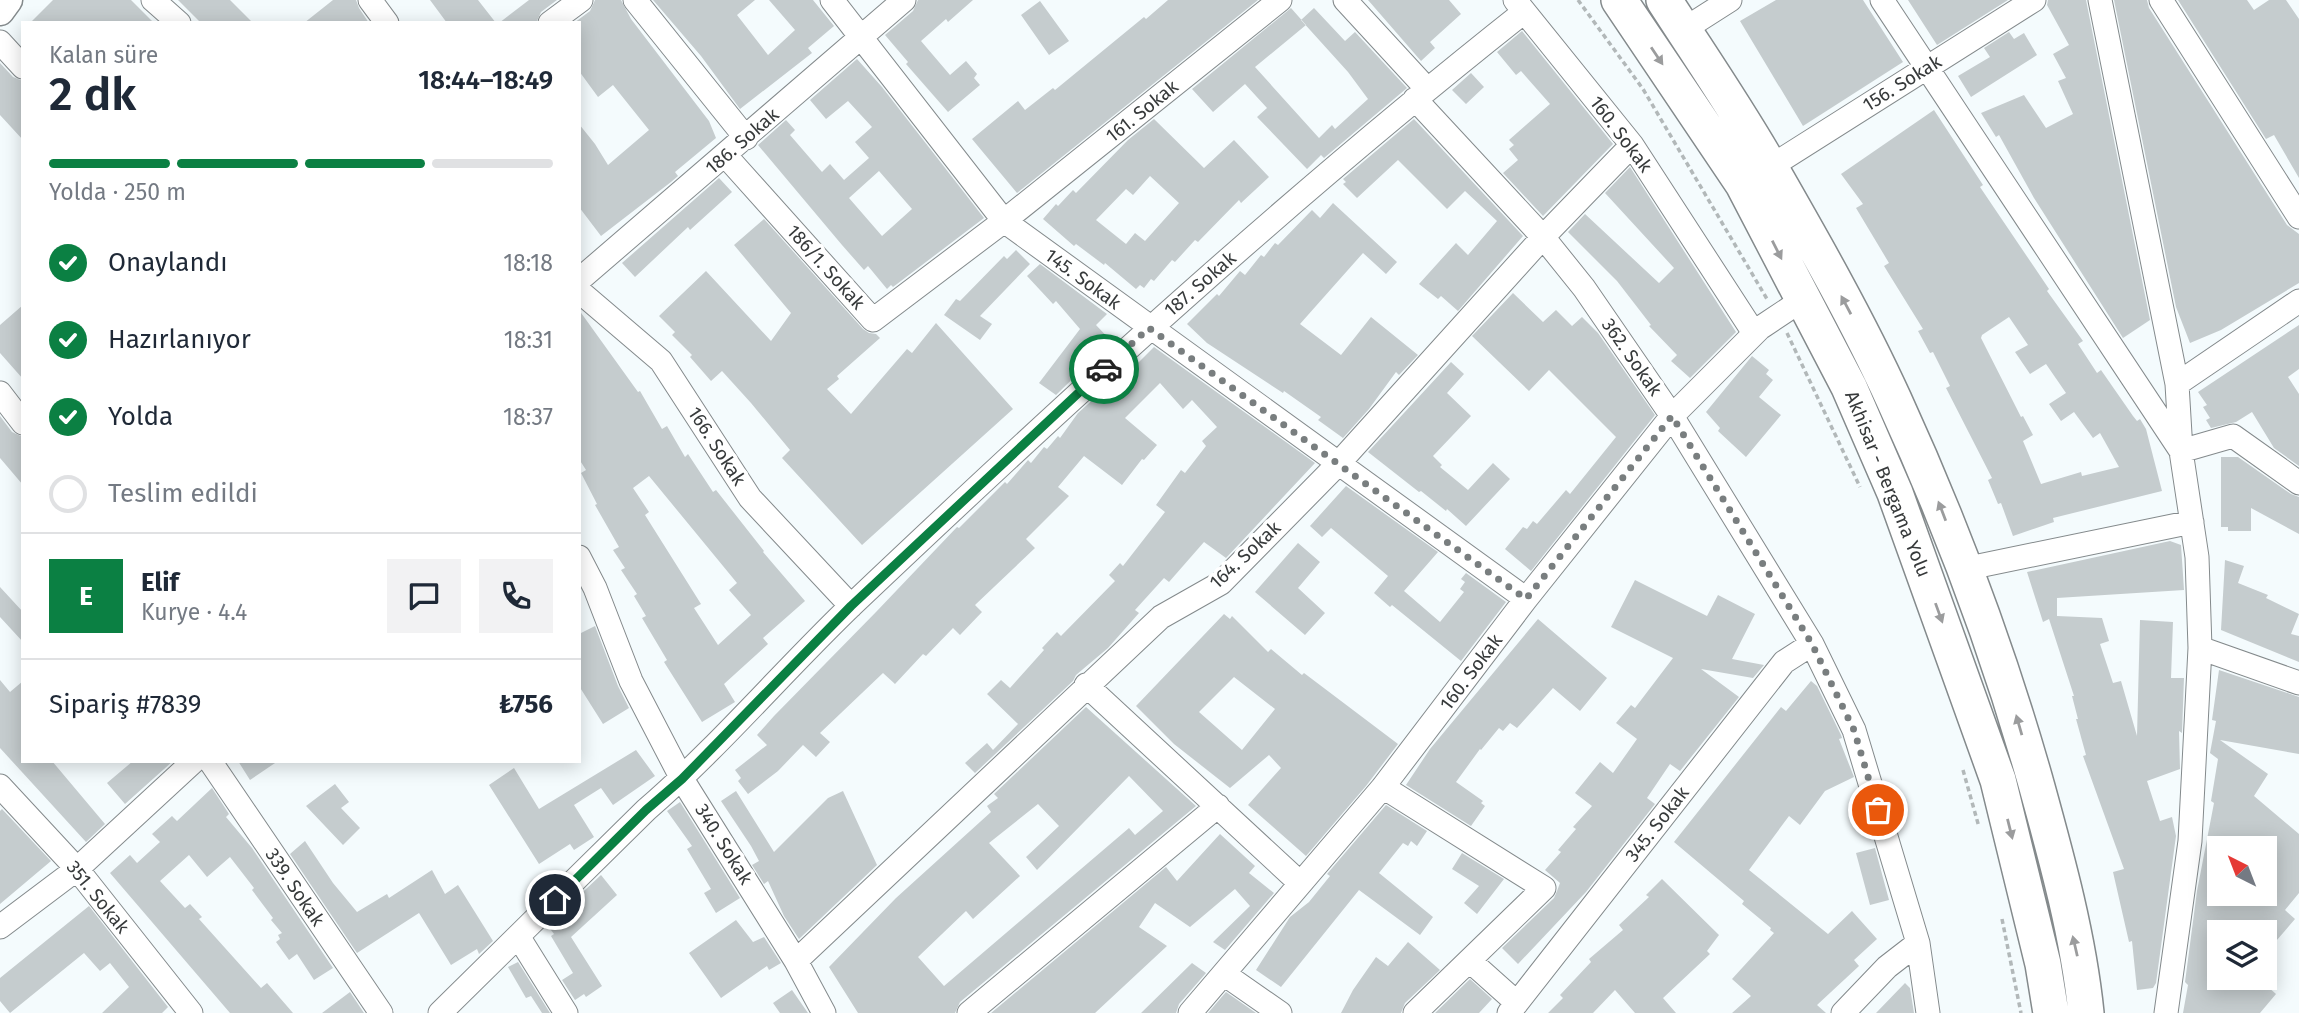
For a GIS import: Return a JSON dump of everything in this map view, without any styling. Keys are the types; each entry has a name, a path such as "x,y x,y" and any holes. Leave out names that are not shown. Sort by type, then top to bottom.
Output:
{"main road":[{"name":"Akhisar - Bergama Yolu","path":"1619,0 1743,184 1790,308 1849,387 1895,493 1998,780 2043,964 2052,1013"},
{"name":"Akhisar - Bergama Yolu","path":"1664,0 1770,167 1849,310 1893,398 1941,507 2015,709 2051,838 2082,977 2086,1013"}],"street":[{"path":"0,11 8,0"},
{"path":"153,0 177,21"},
{"path":"370,0 386,21"},
{"path":"553,21 580,0"},
{"path":"635,0 746,138"},
{"name":"145. Sokak","path":"832,0 862,35 1004,221 1526,599"},
{"name":"186. Sokak","path":"581,278 904,0"},
{"name":"161. Sokak","path":"1004,221 1280,0"},
{"name":"362. Sokak","path":"1345,0 1584,288 1672,416 1812,644"},
{"path":"1684,30 1730,0"},
{"path":"1882,0 2181,451"},
{"name":"156. Sokak","path":"1770,167 2034,0"},
{"path":"2100,0 2177,384 2181,451 2197,557 2200,648 2190,841 2166,1013"},
{"path":"2161,0 2299,217"},
{"name":"187. Sokak","path":"440,1013 646,810 682,779 851,606 1149,328 1520,6"},
{"name":"160. Sokak","path":"1520,6 1632,145 1754,333"},
{"path":"0,42 21,65"},
{"name":"164. Sokak","path":"796,961 1161,617 1221,583 1338,464 1543,237 1632,145"},
{"name":"186/1. Sokak","path":"725,155 873,320 1004,221"},
{"name":"166. Sokak","path":"581,293 661,361 750,498 851,606"},
{"path":"2177,384 2299,302"},
{"name":"160. Sokak","path":"1190,1013 1383,787 1526,599 1672,416 1754,333 1790,308"},
{"path":"0,393 21,421"},
{"path":"2181,451 2233,436 2299,483"},
{"path":"1964,569 2192,522"},
{"name":"340. Sokak","path":"581,566 587,592 682,779 796,961 824,1013"},
{"path":"1812,644 1854,730 1918,943 1928,1013"},
{"name":"345. Sokak","path":"1513,1008 1784,662 1812,644"},
{"path":"2200,648 2299,683"},
{"path":"1086,685 1300,883"},
{"path":"0,927 77,869 196,763"},
{"name":"339. Sokak","path":"198,763 381,1013"},
{"name":"351. Sokak","path":"0,786 77,869 190,1013"},
{"path":"1383,787 1544,888 1415,1013"},
{"path":"969,1013 1218,806"},
{"path":"518,936 566,1013"},
{"path":"1843,1013 1887,967 1918,943"},
{"path":"1470,961 1513,1008"},
{"path":"1224,974 1280,1013"}],"path":[{"path":"1577,0 1643,89 1790,308 1787,332 1861,489"},
{"path":"1963,770 1982,837"},
{"path":"2001,918 2021,1013"}],"building":[{"path":"53,0 131,0 152,21 32,21"},
{"path":"178,0 230,0 251,21 199,21"},
{"path":"333,0 356,0 368,21 307,21"},
{"path":"430,0 478,0 494,21 446,21"},
{"path":"529,0 557,0 541,12 537,21 502,21"},
{"path":"595,0 621,0 631,19 709,121 716,138 675,172 678,176 671,182 601,236 581,210 581,126 608,165 649,130 613,85 598,97 581,74 581,21 577,21 590,11"},
{"path":"653,0 755,0 737,15 768,55 795,30 769,0 813,0 834,26 808,48 812,53 740,109 701,56"},
{"path":"918,0 973,0 921,41 950,75 966,61 977,74 974,78 980,85 948,112 906,64 908,62 885,35 913,11"},
{"path":"1168,0 1258,0 1017,193 972,139 1018,101 1025,110 1053,88 1055,90"},
{"path":"1368,0 1449,0 1461,14 1430,42 1435,48 1421,61"},
{"path":"1776,0 1863,0 1903,62 1803,126 1740,21"},
{"path":"1908,0 2008,0 1937,45"},
{"path":"2048,0 2086,0 2150,320 2123,338 2034,198 1999,135 1996,137 1981,113 2024,95 2046,128 2073,114 2058,81 2066,78 2053,54 2069,45 2047,5"},
{"path":"2114,0 2147,0 2149,8 2287,225 2299,234 2299,283 2221,330 2190,343 2176,307"},
{"path":"2178,0 2247,0 2254,10 2269,0 2286,0 2299,19 2299,178 2274,135 2266,139"},
{"path":"1040,1 1069,41 1049,55 1021,15"},
{"path":"1291,8 1301,20 1314,8 1345,41 1355,32 1407,88 1324,158 1321,155 1307,169 1257,117 1267,108 1245,84 1213,112 1192,89","holes":["1306,25 1368,99 1335,129 1332,125 1319,138 1255,67"]},
{"path":"1522,31 1613,144 1543,216 1503,173 1518,160 1509,149 1514,145 1509,140 1550,104 1521,71 1516,75 1497,52"},
{"path":"2009,32 2014,39 2024,33 2037,55 1971,97 1958,76 1990,57 1984,48"},
{"path":"857,59 984,218 887,289 868,266 864,270 758,145 786,120 795,130 790,135 822,172 830,164 844,180 869,158 855,142 872,127 848,101 826,119 810,100","holes":["879,171 912,209 882,236 849,198"]},
{"path":"0,63 13,77 21,80 21,138 0,115"},
{"path":"1471,73 1484,87 1466,104 1452,90"},
{"path":"1934,110 1983,185 1980,187 2049,289 2047,291 2083,341 2078,344 2097,373 2101,370 2133,416 2137,421 2140,419 2146,429 2162,491 2053,518 2054,522 2013,536 2001,503 1998,504 1988,480 1992,478 1946,388 1950,386 1933,352 1930,353 1918,331 1923,329 1884,266 1889,263 1856,208 1863,204 1841,174","holes":["2009,317 2028,345 2015,352 2030,374 2046,364 2066,393 2049,404 2061,421 2074,412 2093,438 2100,433 2119,467 2082,476 2081,472 2041,484 2023,441 2033,435 1981,338"]},
{"path":"1154,119 1204,168 1234,140 1269,177 1241,203 1239,200 1175,262 1172,260 1154,281 1151,279 1144,288 1140,285 1136,289 1105,263 1104,265 1076,244 1074,246 1043,219 1073,190 1076,193 1128,140","holes":["1150,176 1179,203 1145,241 1135,233 1126,244 1096,220 1126,189 1133,195"]},
{"path":"1414,119 1523,236 1458,311 1441,296 1438,299 1419,284 1456,243 1468,255 1497,221 1465,191 1447,209 1398,160 1357,198 1343,184 1346,182 1343,179"},
{"path":"1630,167 1736,332 1690,378 1671,361 1677,355 1649,326 1651,325 1617,281 1568,232 1585,214 1659,283 1674,268 1605,193"},
{"path":"719,178 732,192 690,230 688,227 635,277 622,263"},
{"path":"1333,203 1397,262 1386,274 1363,253 1300,324 1341,355 1371,317 1418,355 1399,375 1396,372 1369,409 1343,438 1318,420 1321,417 1207,343 1187,324 1217,294 1219,296 1240,271 1245,275 1261,255 1264,257 1275,243 1278,245 1312,210 1320,218"},
{"path":"764,219 863,329 880,338 837,376 839,379 827,389 851,414 907,349 912,353 936,323 1013,409 862,545 782,458 790,450 751,403 722,371 711,381 690,357 692,355 672,335 675,332 659,316 706,271 771,341 791,313 734,245"},
{"path":"1016,250 1030,264 980,316 992,324 980,340 944,315 956,299 960,301 1004,256 1007,259"},
{"path":"1040,264 1107,314 1096,325 1113,343 1056,395 1039,383 1080,329 1056,301 1053,304 1027,276"},
{"path":"1513,293 1543,322 1556,310 1572,326 1582,317 1598,333 1655,415 1531,571 1505,549 1523,527 1527,529 1533,521 1537,524 1566,490 1570,494 1616,437 1549,370 1529,391 1472,336"},
{"path":"21,307 21,377 0,353 0,325"},
{"path":"581,313 638,392 640,391 662,429 667,426 685,457 688,454 713,492 716,490 763,552 805,601 763,638 768,644 724,684 735,702 702,722 664,662 667,660 642,618 646,616 634,596 637,594 621,570 625,568 613,550 619,547 595,505 597,504 581,473 586,470 581,462","holes":["649,476 737,583 729,590 751,615 718,645 694,608 701,604 645,515 649,512 633,488"]},
{"path":"2299,325 2299,369 2288,377 2299,394 2299,466 2274,448 2252,412 2236,422 2211,428 2206,420 2210,418 2203,407 2207,405 2198,392"},
{"path":"1154,347 1315,463 1226,558 1204,542 1169,582 1164,578 1135,610 1139,613 1108,648 1076,675 1073,681 975,773 965,763 987,743 993,750 1018,724 987,694 1001,680 1010,688 1057,632 1061,636 1115,581 1109,575 1120,563 1123,566 1165,512 1156,505 1181,470 1185,473 1206,446 1202,441 1217,427 1192,400 1183,409 1160,383 1125,418 1157,445 1122,485 1084,456 1058,487 1069,496 1026,539 1035,548 975,605 982,612 960,635 953,628 926,656 923,654 895,684 883,673 820,733 830,742 816,757 803,745 778,771 748,794 738,781 741,778 735,770 767,745 757,735 774,716 957,527 1005,482 1007,484 1028,460 1031,463 1044,447 1047,449 1058,436 1060,438 1078,413 1097,396 1101,400 1122,377 1120,375 1133,363 1135,366"},
{"path":"1752,356 1769,370 1766,374 1773,380 1759,397 1781,415 1746,457 1718,431 1720,428 1706,412"},
{"path":"1451,362 1464,374 1447,393 1471,416 1433,456 1442,465 1440,467 1468,490 1493,463 1510,479 1466,526 1447,509 1446,511 1419,492 1368,452"},
{"path":"0,416 12,432 21,436 21,483 0,458"},
{"path":"2221,457 2238,457 2299,497 2299,534 2251,508 2251,531 2228,531 2228,527 2221,527"},
{"path":"1346,486 1438,552 1404,591 1440,622 1464,592 1460,589 1465,582 1461,579 1466,573 1506,602 1461,661 1374,593 1388,576 1331,528 1322,537 1310,526"},
{"path":"2170,541 2181,545 2184,590 2057,598 2057,616 2102,618 2109,641 2100,644 2113,683 2121,681 2137,736 2140,620 2173,622 2171,678 2184,678 2182,733 2179,731 2180,769 2147,781 2160,821 2172,817 2176,836 2156,983 2153,988 2137,990 2132,941 2129,942 2113,872 2124,869 2083,756 2086,755 2076,719 2074,696 2049,619 2043,622 2027,572"},
{"path":"1298,543 1320,562 1298,588 1325,613 1305,635 1255,592"},
{"path":"2225,560 2244,566 2238,583 2268,595 2266,598 2299,614 2291,634 2299,636 2299,662 2221,630"},
{"path":"1635,580 1707,616 1718,595 1755,614 1732,659 1764,665 1753,678 1701,669 1739,697 1680,771 1670,764 1647,798 1655,804 1586,892 1518,964 1502,948 1554,898 1560,883 1545,870 1576,829 1573,827 1592,806 1575,793 1600,762 1613,773 1637,739 1616,723 1631,705 1635,708 1673,658 1611,627"},
{"path":"0,587 21,610 21,640 0,617"},
{"path":"1224,614 1230,619 1232,616 1268,652 1271,649 1302,675 1304,673 1398,744 1306,856 1248,805 1281,768 1269,755 1230,788 1174,744 1136,706","holes":["1234,677 1275,709 1242,750 1199,712"]},
{"path":"1538,619 1607,678 1580,711 1553,688 1517,728 1510,723 1503,731 1499,728 1456,782 1483,801 1481,803 1485,806 1471,826 1406,785 1430,749"},
{"path":"595,626 629,708 603,724 581,689 581,633"},
{"path":"2219,670 2299,697 2299,754 2220,740 2268,774 2254,796 2299,834 2299,893 2285,910 2295,919 2277,940 2277,920 2207,920 2207,990 2272,990 2276,994 2260,1013 2183,1013 2197,891 2207,839 2207,906 2277,906 2277,836 2208,836 2218,759 2210,753 2216,721 2212,720"},
{"path":"0,680 10,692 21,683 21,763 54,763 105,824 86,842 0,748"},
{"path":"1811,681 1817,686 1841,735 1842,738 1839,739 1854,777 1825,791 1800,825 1789,816 1749,870 1828,934 1852,911 1877,939 1854,960 1859,966 1817,1005 1826,1013 1732,1013 1751,996 1732,979 1774,933 1742,904 1744,901 1674,842 1781,707 1786,711"},
{"path":"1086,707 1196,806 960,1002 955,1013 858,1013 829,967 896,898 991,812 987,806 998,798 994,794","holes":["1129,776 1163,811 1135,835 1129,828 944,986 918,957 966,911 973,919 1020,876 989,843 1038,804 1059,826 1026,857 1037,870"]},
{"path":"636,750 655,776 613,805 601,788 574,805 594,837 574,850 570,844 539,864 489,785 514,768 539,809"},
{"path":"131,763 171,763 125,804 107,783"},
{"path":"239,763 275,763 250,780"},
{"path":"335,784 349,802 341,808 360,828 343,845 306,806"},
{"path":"212,788 229,814 226,817 252,848 333,968 314,980 297,954 289,960 276,942 280,939 278,935 282,933 252,890 254,888 230,857 207,877 189,855 160,881 185,908 190,904 202,917 199,919 261,988 267,983 293,1013 230,1013 110,873 130,855 137,863 160,842 152,834 172,816 177,821"},
{"path":"736,791 774,852 828,798 843,791 877,865 799,939 784,916 768,881 764,884 752,865 759,861 721,801"},
{"path":"680,802 740,898 716,913 704,893 711,889 687,849 692,846 667,811"},
{"path":"1386,805 1427,831 1417,846 1411,841 1408,846 1403,843 1379,873 1433,917 1420,935 1359,890 1281,987 1256,970 1290,917 1309,902 1330,876 1327,874"},
{"path":"2,809 51,861 0,904 0,811"},
{"path":"1220,834 1255,866 1249,873 1274,893 1225,950 1213,942 1250,906 1235,889 1190,927 1155,903 1139,927 1167,946 1095,1013 991,1013 1166,867 1177,881"},
{"path":"305,841 333,883 357,912 387,894 389,898 432,870 445,894 458,885 493,941 479,954 477,949 451,965 419,913 357,953 290,854"},
{"path":"1875,848 1889,900 1870,905 1856,853"},
{"path":"1462,853 1504,879 1477,914 1464,903 1479,886 1452,869"},
{"path":"601,875 617,895 571,937 602,986 586,997 584,994 575,1000 562,980 573,973 548,926 573,905 571,903"},
{"path":"1662,879 1719,935 1707,951 1710,954 1663,998 1676,1013 1635,1013 1615,990 1593,1013 1548,1013 1563,998 1560,995 1591,962 1589,959 1623,930 1619,925 1649,897 1646,895"},
{"path":"89,906 168,1007 162,1013 102,1013 129,987 110,963 100,971 84,953 10,1013 0,1001 0,978"},
{"path":"736,920 753,942 764,937 781,963 769,970 767,966 721,998 689,953"},
{"path":"1408,942 1440,970 1405,1003 1401,1013 1341,1013 1376,957 1388,966"},
{"path":"518,962 550,1013 542,1013 531,996 526,998 508,967"},
{"path":"1192,963 1206,973 1179,1004 1176,1013 1141,1013"},
{"path":"1470,979 1492,999 1479,1013 1435,1013"},
{"path":"1905,983 1910,988 1914,1013 1876,1013"},
{"path":"792,990 808,1013 780,1013 773,1003"},
{"path":"350,992 364,1013 322,1013"},
{"path":"1226,992 1256,1013 1208,1013"}],"way so far":[{"path":"1104,369 1149,328 1526,599 1672,416 1812,644 1854,730 1878,810"}],"route":[{"path":"555,900 646,810 682,779 851,606 1104,369"}]}
